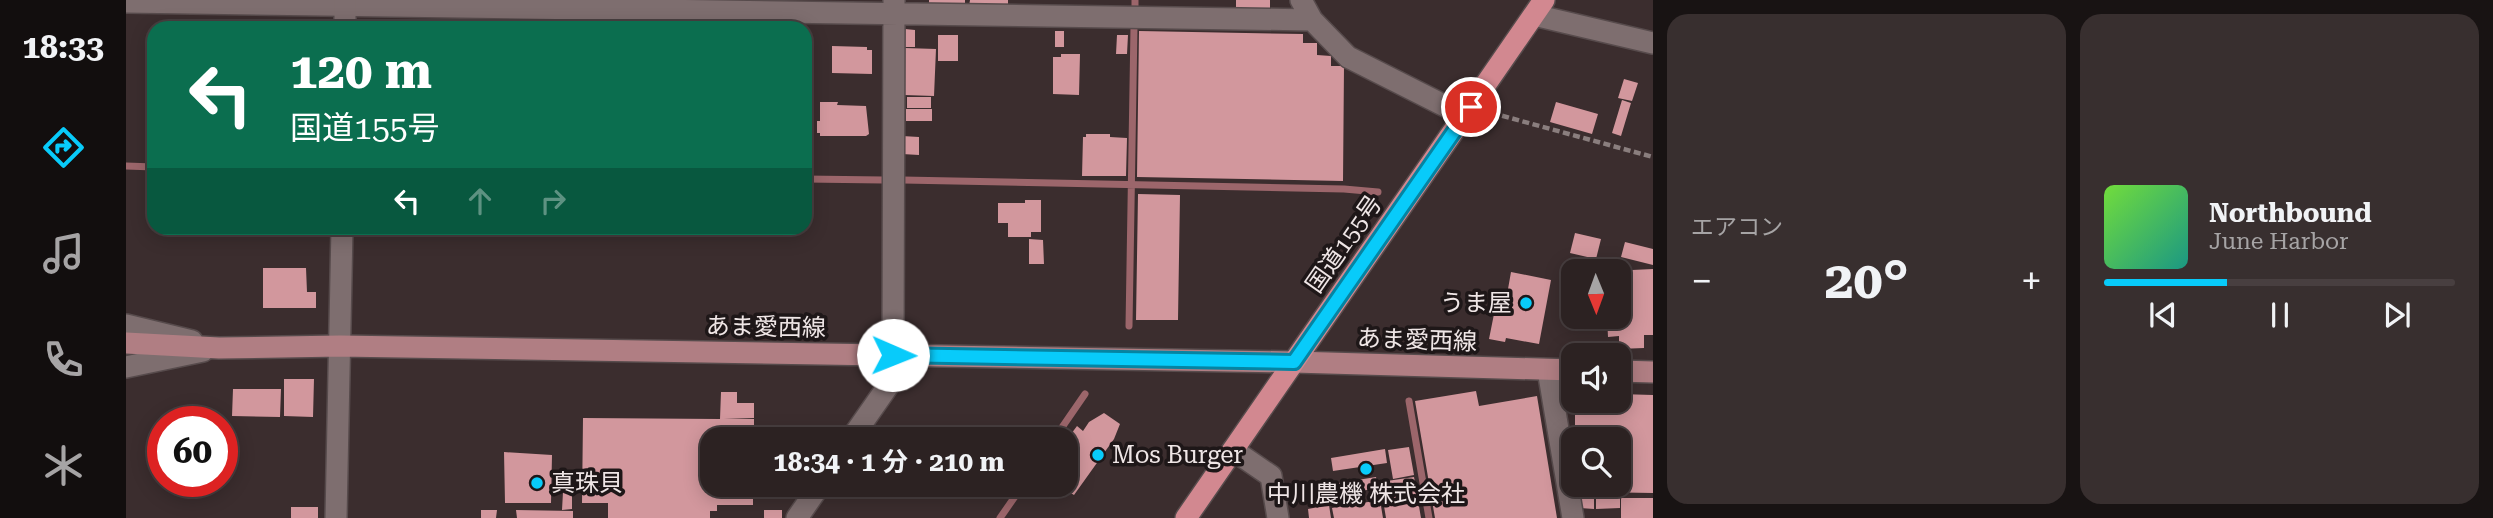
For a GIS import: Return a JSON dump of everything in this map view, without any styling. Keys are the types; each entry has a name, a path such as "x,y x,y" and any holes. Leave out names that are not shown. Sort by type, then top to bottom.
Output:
{"highway":[{"name":"国道155号","path":"1185,518 1539,8"}],"main road":[{"name":"あま愛西線","path":"126,343 219,348 340,346 893,355 1561,370"},
{"path":"1631,371 1653,372"}],"street":[{"path":"1301,0 1312,20 1348,57 1468,112"},
{"path":"126,2 894,6 1312,20"},
{"path":"345,2 345,21"},
{"path":"859,427 888,386 893,355 894,6"},
{"path":"1539,8 1653,43"},
{"path":"335,518 342,235"},
{"path":"126,325 219,348"},
{"path":"126,367 219,348"},
{"path":"1548,370 1573,518"},
{"path":"1233,450 1271,476 1278,518"},
{"path":"797,518 812,497"}],"path":[{"path":"1468,112 1653,157"}],"building":[{"path":"929,0 965,0 965,4 929,3"},
{"path":"970,0 1008,0 1008,6 969,6"},
{"path":"1236,0 1270,0 1270,9 1236,9"},
{"path":"905,29 915,30 915,47 905,47"},
{"path":"1055,31 1064,31 1064,47 1055,47"},
{"path":"1139,31 1303,34 1303,43 1317,43 1317,55 1331,56 1331,66 1344,66 1343,181 1137,177"},
{"path":"938,35 958,35 958,61 938,61"},
{"path":"1117,35 1128,35 1127,54 1116,54"},
{"path":"832,46 867,47 867,50 872,50 872,74 832,73"},
{"path":"905,48 936,49 934,96 904,95"},
{"path":"1061,54 1080,54 1079,95 1053,94 1053,57 1061,57"},
{"path":"1624,79 1638,83 1632,101 1618,98"},
{"path":"907,97 931,97 931,108 907,108"},
{"path":"1622,100 1631,103 1621,136 1612,133"},
{"path":"820,102 866,106 869,134 820,136 820,133 817,133 817,121 820,121"},
{"path":"1556,102 1598,114 1592,134 1550,122"},
{"path":"906,109 932,109 932,121 906,121"},
{"path":"1086,134 1110,134 1110,137 1127,138 1126,176 1082,176 1083,137 1086,137"},
{"path":"902,136 919,137 919,155 902,154"},
{"path":"1138,194 1180,195 1178,320 1136,320"},
{"path":"1025,200 1041,200 1041,232 1031,232 1031,237 1008,237 1008,223 998,223 998,203 1025,203"},
{"path":"1575,233 1601,239 1596,259 1570,253"},
{"path":"1029,239 1043,240 1044,264 1029,264"},
{"path":"1625,242 1653,249 1653,265 1631,259 1621,257"},
{"path":"263,268 306,268 307,292 316,292 316,308 263,308"},
{"path":"1653,269 1653,335 1644,335 1644,348 1631,349 1631,343 1619,343 1619,336 1608,337 1608,329 1631,329 1632,270"},
{"path":"1511,272 1551,280 1539,344 1506,338 1505,342 1489,339 1496,304 1505,306"},
{"path":"284,379 314,379 313,417 284,416"},
{"path":"233,389 281,389 280,417 238,416 238,406 232,406"},
{"path":"1476,391 1479,406 1537,396 1557,518 1435,518 1415,401"},
{"path":"721,392 737,392 737,403 754,403 754,418 724,419 754,419 754,427 700,427 700,497 753,497 753,505 717,505 717,511 710,511 710,518 608,518 608,503 582,503 583,418 720,419"},
{"path":"1631,394 1653,395 1653,493 1631,493 1631,427 1575,427 1575,413 1631,413"},
{"path":"1104,413 1120,424 1114,439 1078,489 1076,427 1077,426 1083,431 1089,422"},
{"path":"1409,447 1414,475 1393,479 1388,450"},
{"path":"1385,449 1387,463 1333,471 1331,458"},
{"path":"504,452 552,455 551,503 505,503"},
{"path":"1376,477 1378,488 1328,497 1326,485"},
{"path":"1414,477 1421,518 1386,518 1380,482"},
{"path":"563,492 572,492 572,509 562,510"},
{"path":"1579,497 1594,497 1594,509 1580,508"},
{"path":"1596,497 1620,497 1620,508 1596,509"},
{"path":"1621,498 1653,498 1653,518 1621,518"},
{"path":"1380,500 1383,518 1334,518 1332,508"},
{"path":"1329,505 1331,518 1309,518 1308,509"},
{"path":"291,507 318,507 318,518 291,518"},
{"path":"481,510 497,510 496,518 481,518"},
{"path":"516,510 573,511 573,518 517,518"},
{"path":"764,510 782,510 782,518 764,518"}],"waterway":[{"path":"1135,0 1135,10"},
{"path":"1129,326 1134,27"},
{"path":"126,166 147,167"},
{"path":"812,179 883,180"},
{"path":"903,180 1344,189 1378,192"},
{"path":"1062,427 1085,394"},
{"path":"1409,401 1429,518"},
{"path":"1000,518 1015,497"}],"place":[{"name":"うま屋","path":"1526,303"},
{"name":"Mos Burger","path":"1098,455"},
{"name":"中川農機 株式会社","path":"1366,469"},
{"name":"真珠貝","path":"537,483"}],"route":[{"path":"893,355 1294,362 1471,107"}]}
